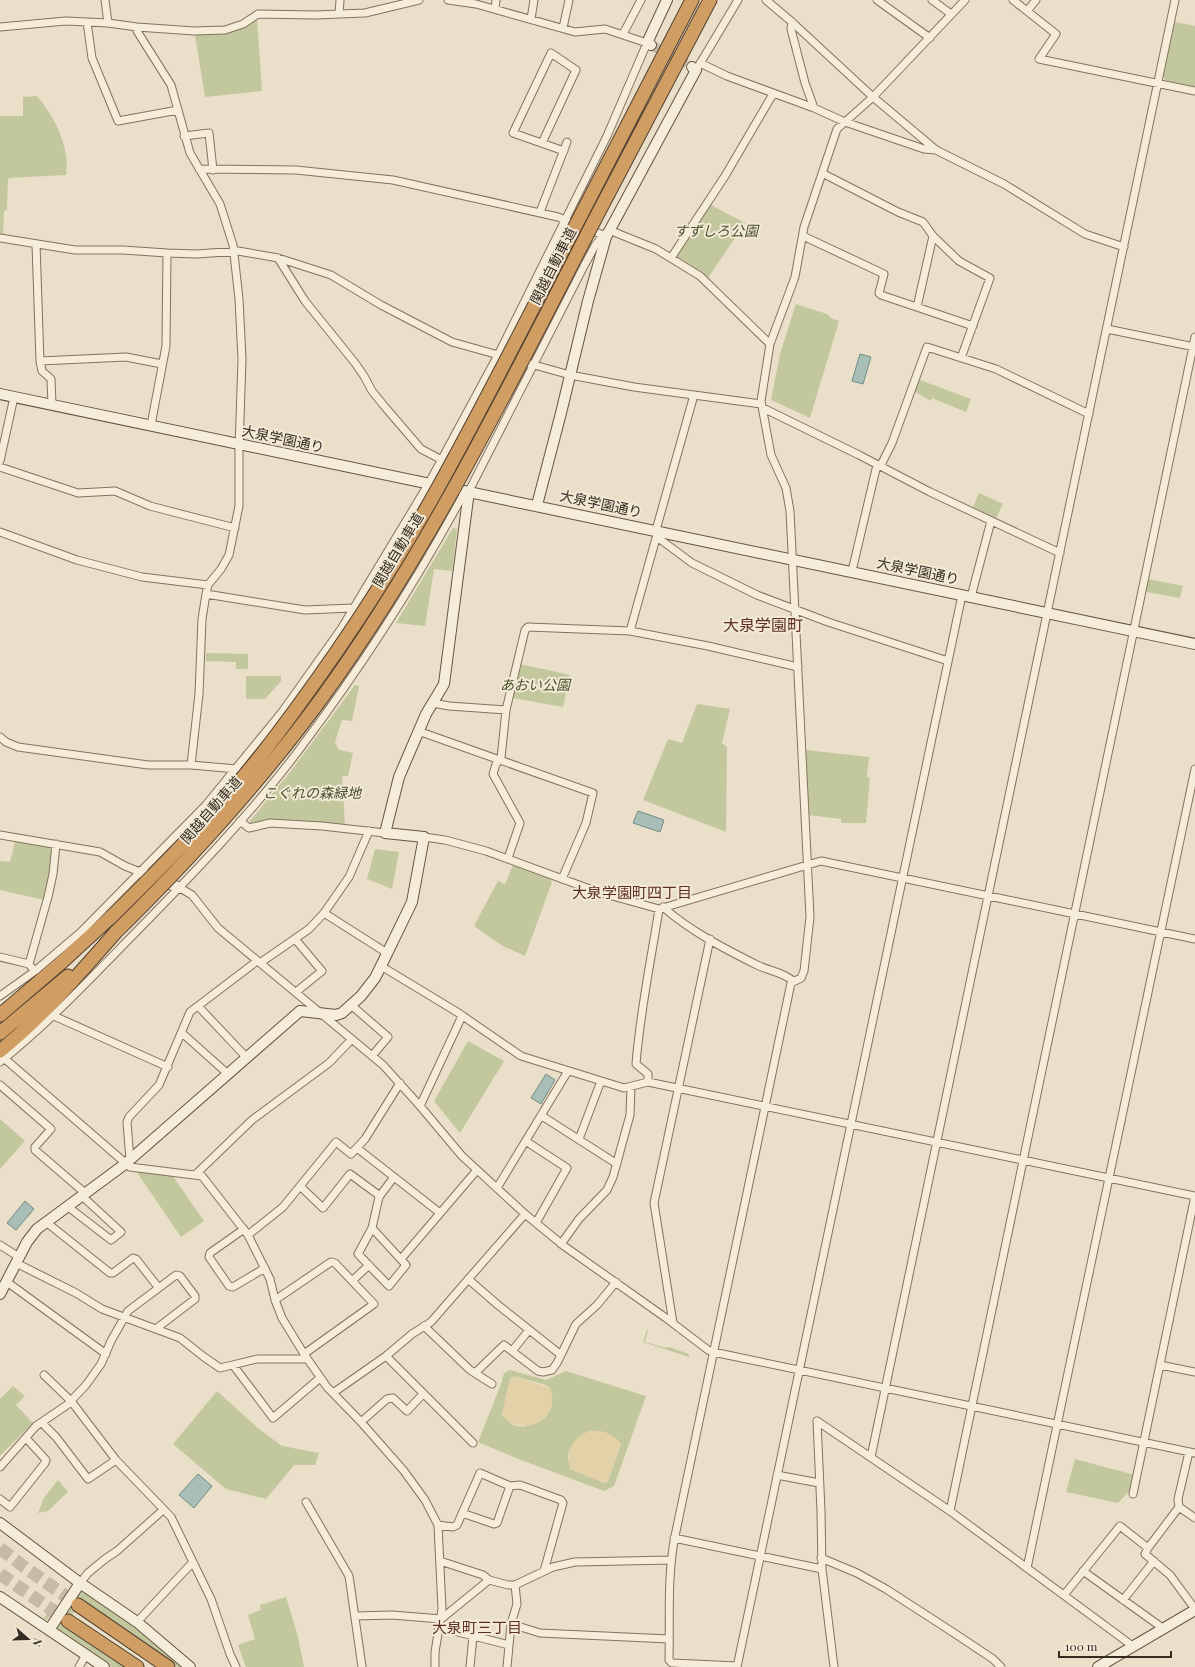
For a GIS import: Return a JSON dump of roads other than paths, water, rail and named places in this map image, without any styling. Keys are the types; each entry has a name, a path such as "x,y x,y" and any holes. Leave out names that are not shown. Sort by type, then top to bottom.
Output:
{"highway":[{"name":"関越自動車道","path":"0,1015 58,959 136,893 209,816 274,739 330,661 396,558 462,446 692,0"},
{"name":"関越自動車道","path":"0,1033 53,989 115,933 183,865 270,766 352,654 406,568 467,464 710,0"},
{"path":"2,1057 18,1037 61,994 115,933"},
{"path":"0,1008 58,959"},
{"path":"78,1606 168,1667"},
{"path":"68,1621 137,1667"}],"street":[{"path":"105,0 108,23"},
{"path":"339,14 340,0"},
{"path":"0,27 66,21 108,23 137,27 194,31 225,30 243,24 258,14 365,13 419,0"},
{"path":"448,0 476,4 575,32 605,29 649,44"},
{"path":"495,10 496,0"},
{"path":"531,20 534,0"},
{"path":"563,28 570,0"},
{"path":"623,34 640,0"},
{"path":"0,996 35,971 58,959 81,932 205,806 237,769 282,712 341,629 430,483 498,355 607,136 649,44 667,0"},
{"path":"385,833 398,777 418,731 444,684 469,491 596,244 606,233 696,67 738,0"},
{"path":"766,0 873,97 936,150 1004,184 1085,234 1124,247"},
{"path":"877,0 930,38"},
{"path":"932,0 951,14"},
{"path":"965,0 873,97 837,129 803,236 795,277 770,344 762,406 771,456 786,488 789,500 796,609 810,917 807,952 803,975 791,983 674,1538 671,1560 669,1639 669,1660 672,1663 737,1666 948,661 966,596 991,520"},
{"path":"1013,0 1056,34 1039,59 1195,91"},
{"path":"1027,11 1036,0"},
{"path":"871,1457 1175,0"},
{"path":"87,22 92,58 118,121 178,110"},
{"path":"792,22 791,29 805,83 814,108"},
{"path":"137,27 137,31 171,85 184,136 190,153 220,204 234,251 239,299 242,359 239,444 239,506 229,555 208,585 206,594 202,619 199,694 191,765"},
{"path":"542,143 576,70 551,54 513,133 564,151"},
{"path":"696,67 727,76 772,94 814,108 845,122 922,148 936,150"},
{"path":"671,258 725,176 772,94"},
{"path":"184,136 209,133 213,170"},
{"path":"540,212 567,142"},
{"path":"199,169 296,170 363,176 407,183 486,202 540,212 656,249 700,276 770,344"},
{"path":"822,173 898,212 923,222 934,236 961,262 990,278 961,358"},
{"path":"537,505 606,233"},
{"path":"803,236 884,274 879,293 881,295 973,326"},
{"path":"917,308 934,236"},
{"path":"0,238 75,250 123,250 167,254 197,254 234,251 278,258 331,275 381,305 452,342 570,375 634,387 762,406 879,466 1060,553"},
{"path":"36,244 40,361 42,371 50,379 52,405"},
{"path":"151,425 166,346 167,254"},
{"path":"278,258 305,301 359,369 372,391 421,449 442,460"},
{"path":"584,266 596,272"},
{"path":"1107,329 1194,347"},
{"path":"950,1511 1194,347 1195,336"},
{"path":"852,571 876,469 892,443 927,347 996,370 1089,414"},
{"path":"40,361 126,356 162,364"},
{"name":"大泉学園通り","path":"0,394 537,505 657,533 852,571 1195,644"},
{"path":"630,631 694,395"},
{"path":"0,461 2,445 14,397"},
{"path":"0,467 78,493 115,491 150,506 235,528"},
{"path":"128,1162 122,1159 2,1057 54,1016 180,888 240,821 298,751 355,673 409,591 463,495 469,491"},
{"path":"451,518 458,516 465,520"},
{"path":"0,532 77,560 142,578 208,585"},
{"path":"657,533 692,563 757,595 828,622 948,661"},
{"path":"206,594 304,610 353,608"},
{"path":"508,858 520,823 493,774 501,758 506,710 525,630 528,627 630,631 708,646 798,667"},
{"path":"324,652 355,673"},
{"path":"433,703 506,710"},
{"path":"418,731 593,792 586,823 562,879"},
{"path":"0,737 6,742 18,747 148,765 191,765 237,769"},
{"path":"1027,1568 1108,1178 1192,795 1195,769"},
{"path":"240,821 249,828 270,823 366,830 445,840 486,850 598,892 660,908 710,939 759,966 788,976 793,981"},
{"path":"366,830 349,877 324,913 309,929 259,962 190,1012 168,1067 159,1085 129,1117 127,1122 128,1162 130,1167 202,1176 246,1232 270,1279 275,1300 282,1318 320,1378 361,1422 415,1486 438,1525 442,1609 434,1652 435,1667"},
{"path":"0,835 100,852 125,866 180,888 192,895 218,928 372,1056 400,1083 462,1156 524,1214 561,1244 668,1316 673,1323 704,1347 713,1352 1192,1453 1178,1499 1179,1507 1145,1553 1170,1575 1195,1610 1098,1667"},
{"path":"332,1023 361,996 375,978 381,966 412,902 424,837"},
{"path":"29,964 48,897 53,874 56,844"},
{"path":"660,908 821,861 1195,939"},
{"path":"648,1082 648,1074 636,1064 639,1026 660,908"},
{"path":"324,913 387,953"},
{"path":"295,939 322,971 296,992"},
{"path":"668,1316 654,1203 710,939"},
{"path":"0,957 29,964 35,971"},
{"path":"381,966 462,1016 521,1056 624,1088 648,1082 1195,1196 1133,1494"},
{"path":"0,1294 29,1238 46,1222 128,1162 309,1004"},
{"path":"351,1005 388,1037 372,1056"},
{"path":"198,1006 247,1058"},
{"path":"300,1011 336,1015 342,1013"},
{"path":"54,1016 168,1067"},
{"path":"420,1106 462,1016"},
{"path":"182,1033 228,1074"},
{"path":"195,1175 252,1120 329,1063 352,1039"},
{"path":"497,1188 568,1071"},
{"path":"579,1139 601,1081"},
{"path":"264,1268 233,1287 229,1286 209,1257 210,1253 246,1232 283,1207 301,1187 336,1142 351,1154 373,1126 400,1083"},
{"path":"0,1085 51,1129 35,1150 84,1195 121,1232 111,1240 67,1206"},
{"path":"561,1244 579,1219 607,1190 613,1177 630,1115 631,1087"},
{"path":"542,1116 617,1164"},
{"path":"526,1142 567,1168 536,1224"},
{"path":"357,1148 440,1213"},
{"path":"401,1259 477,1170"},
{"path":"301,1187 324,1208 350,1174 380,1196"},
{"path":"372,1228 406,1265 389,1286 358,1254 372,1228 380,1196 394,1177"},
{"path":"333,1393 431,1322 524,1214"},
{"path":"46,1222 110,1273 113,1273 133,1258 136,1259 158,1287"},
{"path":"0,1245 18,1260 102,1309 157,1328 180,1338 220,1368 257,1359 306,1356 374,1304 335,1263 332,1262 275,1300"},
{"path":"352,1281 369,1265"},
{"path":"0,1467 36,1426 71,1401 89,1382 101,1364 128,1311 158,1287 176,1275 180,1276 195,1296 194,1299 157,1328"},
{"path":"468,1279 561,1355"},
{"path":"7,1282 106,1354"},
{"path":"475,1373 504,1345 538,1371 543,1372 552,1370 576,1324 597,1304 616,1282"},
{"path":"424,1326 475,1373 492,1384"},
{"path":"512,1351 529,1330"},
{"path":"386,1356 473,1443"},
{"path":"233,1365 273,1418 320,1378"},
{"path":"1160,1365 1195,1372"},
{"path":"44,1375 71,1401 116,1460 171,1517 192,1563 211,1599 236,1667"},
{"path":"361,1422 387,1398 393,1398 407,1411 423,1394"},
{"path":"834,1667 822,1569 817,1421 950,1511 1134,1646"},
{"path":"42,1423 56,1438 88,1479 116,1460"},
{"path":"0,1499 10,1508 46,1463 46,1460 26,1438"},
{"path":"438,1525 453,1527 457,1525 480,1473 510,1486 520,1485 562,1501 544,1571"},
{"path":"777,1475 819,1483"},
{"path":"462,1513 494,1524 497,1523 510,1486"},
{"path":"306,1502 349,1576 362,1667"},
{"path":"1179,1507 1195,1518"},
{"path":"49,1630 80,1583 94,1568 117,1551 163,1510"},
{"path":"0,1523 80,1583 137,1622 190,1667"},
{"path":"1064,1595 1120,1526 1148,1548"},
{"path":"674,1538 822,1569"},
{"path":"822,1558 857,1573 886,1589 993,1659 1001,1667"},
{"path":"440,1561 483,1576 489,1580 508,1585 515,1585 544,1571 575,1562 671,1560"},
{"path":"1123,1600 1154,1561"},
{"path":"137,1622 192,1563"},
{"path":"1083,1572 1164,1629"},
{"path":"355,1616 392,1615 441,1619 489,1580"},
{"path":"507,1667 511,1624 517,1604 515,1585"},
{"path":"0,1597 104,1667"},
{"path":"511,1624 540,1633 669,1639"},
{"path":"438,1626 509,1646"},
{"path":"470,1667 473,1636"},
{"path":"79,1667 86,1655"}],"water":[{"path":"860,354 871,357 863,384 852,381"},
{"path":"638,811 664,820 660,832 633,823"},
{"path":"546,1074 555,1080 541,1104 531,1098"},
{"path":"25,1201 34,1209 16,1230 7,1223"},
{"path":"198,1474 212,1486 194,1508 179,1495"}],"tunnel":[{"path":"651,45 692,67"},
{"path":"0,1548 78,1605"},
{"path":"0,1574 68,1621"}],"district":[{"name":"大泉学園町","path":"763,625"},
{"name":"大泉学園町四丁目","path":"632,893"},
{"name":"大泉町三丁目","path":"477,1628"}],"park label":[{"name":"すずしろ公園","path":"716,231"},
{"name":"あおい公園","path":"535,685"},
{"name":"こぐれの森緑地","path":"312,793"}]}
